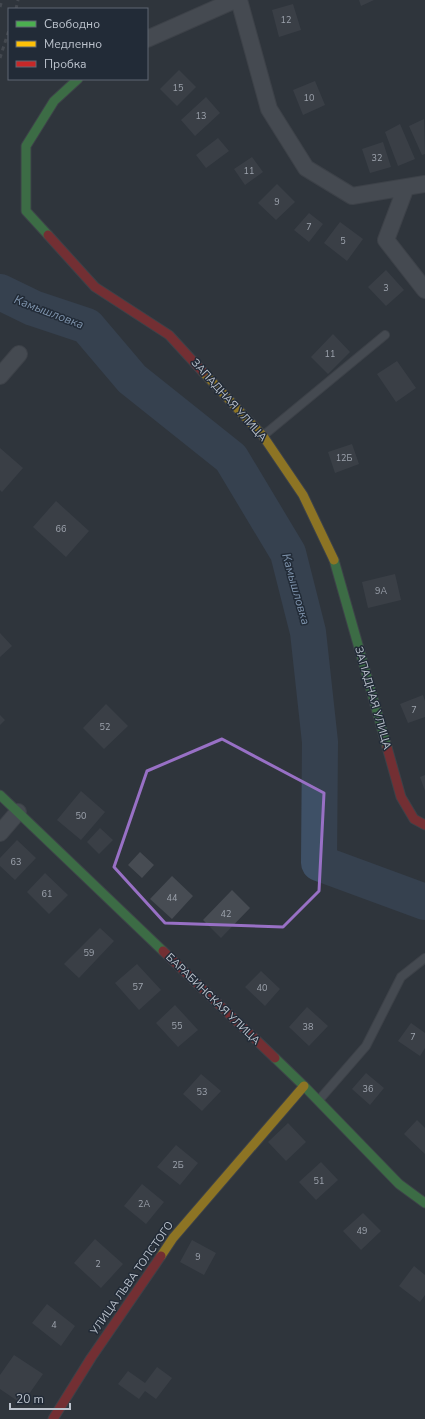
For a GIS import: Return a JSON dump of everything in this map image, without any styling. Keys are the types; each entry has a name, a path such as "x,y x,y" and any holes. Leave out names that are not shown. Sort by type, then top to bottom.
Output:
{"street":[{"path":"148,39 235,0"},
{"path":"239,0 269,109 306,168 352,196 425,184"},
{"name":"ЗАПАДНАЯ УЛИЦА","path":"77,80 54,101 26,146 26,211 95,287 169,335 263,436 303,495 333,555 401,797 414,819 425,824"},
{"path":"406,187 386,240 425,290"},
{"path":"0,376 19,354"},
{"name":"БАРАБИНСКАЯ УЛИЦА","path":"0,795 304,1086 399,1184 425,1203"},
{"path":"0,833 18,812"},
{"name":"УЛИЦА ЛЬВА ТОЛСТОГО","path":"53,1419 91,1358 173,1238 304,1086"}],"lane":[{"path":"263,436 385,335"},
{"path":"318,1101 366,1046 401,977 425,958"}],"highlighted area":[{"path":"222,739 324,793 319,891 283,927 165,923 114,867 147,771"}],"building":[{"path":"359,0 374,0 361,6"},
{"path":"293,4 301,30 279,37 272,10"},
{"path":"179,70 196,87 177,106 160,89"},
{"path":"315,81 325,105 303,115 293,90"},
{"path":"206,97 220,113 195,136 181,120"},
{"path":"424,119 425,154 422,155 409,126"},
{"path":"400,124 415,159 398,166 385,132"},
{"path":"218,138 229,151 206,168 196,155"},
{"path":"383,142 391,167 370,173 362,149"},
{"path":"252,157 263,172 245,185 234,169"},
{"path":"277,184 295,202 276,220 258,203"},
{"path":"309,213 323,224 309,242 294,230"},
{"path":"340,222 363,239 347,261 324,243"},
{"path":"386,270 404,290 386,306 368,287"},
{"path":"333,334 350,352 328,374 311,357"},
{"path":"397,361 416,388 396,402 377,374"},
{"path":"352,444 359,464 335,473 328,452"},
{"path":"0,448 23,468 2,492 0,490"},
{"path":"56,501 89,531 66,557 33,527"},
{"path":"395,574 401,600 368,608 362,582"},
{"path":"0,633 12,646 0,657"},
{"path":"423,695 425,701 425,717 408,723 400,704"},
{"path":"106,704 128,726 104,749 83,728"},
{"path":"0,715 5,720 0,725"},
{"path":"425,775 425,791 420,777"},
{"path":"81,791 105,812 81,840 57,820"},
{"path":"100,828 113,840 99,854 87,842"},
{"path":"17,840 36,858 15,880 0,866 0,858"},
{"path":"140,852 154,865 142,878 128,865"},
{"path":"45,873 68,895 49,914 27,892"},
{"path":"172,876 193,896 172,919 150,899"},
{"path":"232,890 250,908 221,938 203,920"},
{"path":"100,928 114,941 79,978 64,964"},
{"path":"137,964 161,990 139,1010 115,983"},
{"path":"261,971 280,989 265,1006 245,987"},
{"path":"175,1005 198,1030 178,1047 156,1023"},
{"path":"307,1007 328,1026 309,1046 289,1027"},
{"path":"411,1023 425,1033 425,1048 420,1056 398,1041"},
{"path":"366,1073 384,1088 370,1105 352,1089"},
{"path":"201,1074 221,1091 202,1111 183,1094"},
{"path":"417,1120 425,1128 425,1154 404,1134"},
{"path":"288,1123 306,1142 286,1161 268,1142"},
{"path":"176,1145 198,1163 180,1185 157,1167"},
{"path":"321,1162 338,1180 316,1200 299,1182"},
{"path":"142,1184 164,1202 146,1224 124,1206"},
{"path":"363,1213 381,1231 361,1250 343,1231"},
{"path":"95,1239 123,1264 101,1288 74,1263"},
{"path":"192,1240 216,1253 204,1275 180,1262"},
{"path":"414,1266 425,1275 425,1295 420,1302 399,1286"},
{"path":"47,1304 75,1326 61,1346 32,1323"},
{"path":"14,1355 43,1374 22,1404 0,1389 0,1375"},
{"path":"157,1367 172,1378 156,1399 145,1391 139,1399 118,1384 128,1371 145,1383"}],"waterway":[{"name":"Камышловка","path":"0,292 33,308 87,326 132,379 231,458 288,553 308,632 320,742 319,863 425,902"}],"railway":[{"path":"0,7 2,0"},
{"path":"16,8 18,0"},
{"path":"0,58 8,33"}],"traffic: fast":[{"path":"48,235 26,211 26,146 54,101 77,80"},
{"path":"334,560 387,747"},
{"path":"0,795 163,951"},
{"path":"275,1058 399,1184 425,1203"}],"traffic: slow":[{"path":"203,372 263,436 303,495 334,560"},
{"path":"161,1256 173,1238 304,1086"}],"traffic: jam":[{"path":"48,235 95,287 169,335 203,372"},
{"path":"387,747 401,797 414,819 425,825"},
{"path":"163,951 275,1058"},
{"path":"53,1419 91,1358 161,1256"}]}
